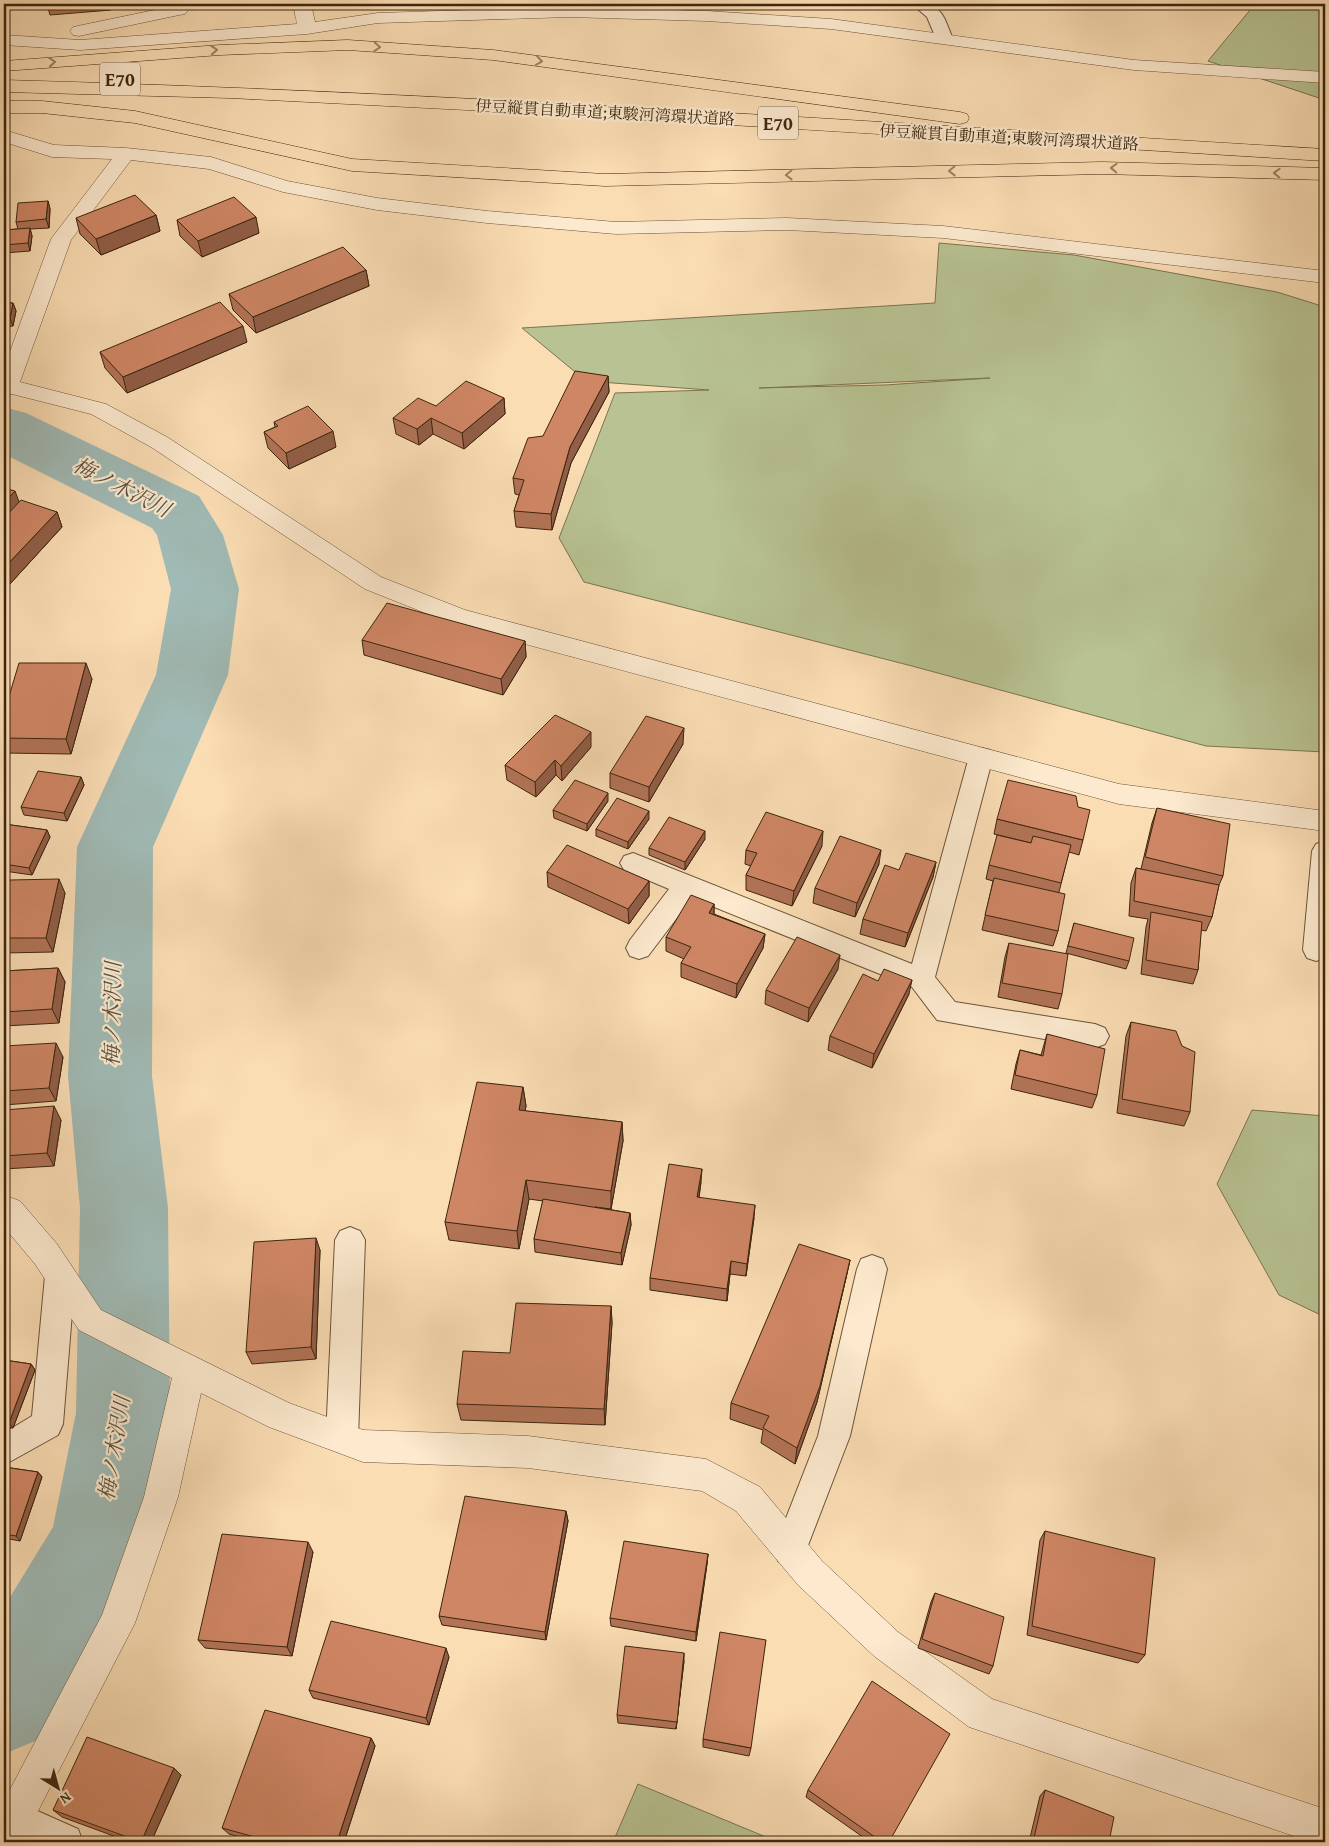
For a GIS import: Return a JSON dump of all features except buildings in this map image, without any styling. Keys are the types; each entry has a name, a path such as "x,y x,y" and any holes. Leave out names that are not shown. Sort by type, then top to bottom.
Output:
{"highway":[{"path":"4,66 220,50 348,45 493,55 1025,126"},
{"name":"伊豆縦貫自動車道;東駿河湾環状道路","path":"4,76 233,88 1325,155"},
{"name":"伊豆縦貫自動車道;東駿河湾環状道路","path":"4,86 233,88 562,99 1325,142"},
{"path":"4,107 42,107 135,117 352,165 605,180 1102,168 1325,174"}],"street":[{"path":"11,42 180,10 177,4"},
{"path":"302,4 307,29"},
{"path":"11,42 80,45 307,29 378,18 569,12 707,16 822,24 1134,65 1228,73 1325,78"},
{"path":"4,136 52,151 126,154 211,163 283,186 377,204 487,217 616,228 787,224 943,232 1325,277"},
{"path":"126,154 61,239 6,388 98,409 159,442 373,583 458,617 1119,794 1325,821"},
{"path":"4,1209 9,1211 46,1254 90,1320 281,1416 363,1446 528,1452 706,1476 748,1499 810,1574 886,1644 982,1714 1325,1828"},
{"path":"10,1829 116,1623 161,1497 180,1365"}],"lane":[{"path":"920,4 934,16 944,39"},
{"path":"921,979 981,757"},
{"path":"1316,950 1325,851"},
{"path":"633,863 921,979 947,1012 1096,1036"},
{"path":"639,948 687,885"},
{"path":"342,1438 350,1240"},
{"path":"790,1549 834,1436 872,1269"},
{"path":"4,1450 47,1424 60,1276"},
{"path":"10,1829 65,1842"}],"green space":[{"path":"1255,4 1325,4 1325,100 1208,61"},
{"path":"939,243 1074,255 1277,292 1325,307 1325,752 1206,746 912,666 584,582 559,538 615,393 709,390 586,381 522,328 935,303","holes":["990,378 885,385 761,388"]},
{"path":"1252,1110 1325,1116 1325,1317 1279,1295 1217,1184"},
{"path":"638,1784 778,1842 613,1842"}],"waterway":[{"name":"梅ノ木沢川","path":"4,428 176,512 190,535 205,589 192,675 115,847 110,1076 124,1208 123,1413 98,1544 4,1703"}]}
